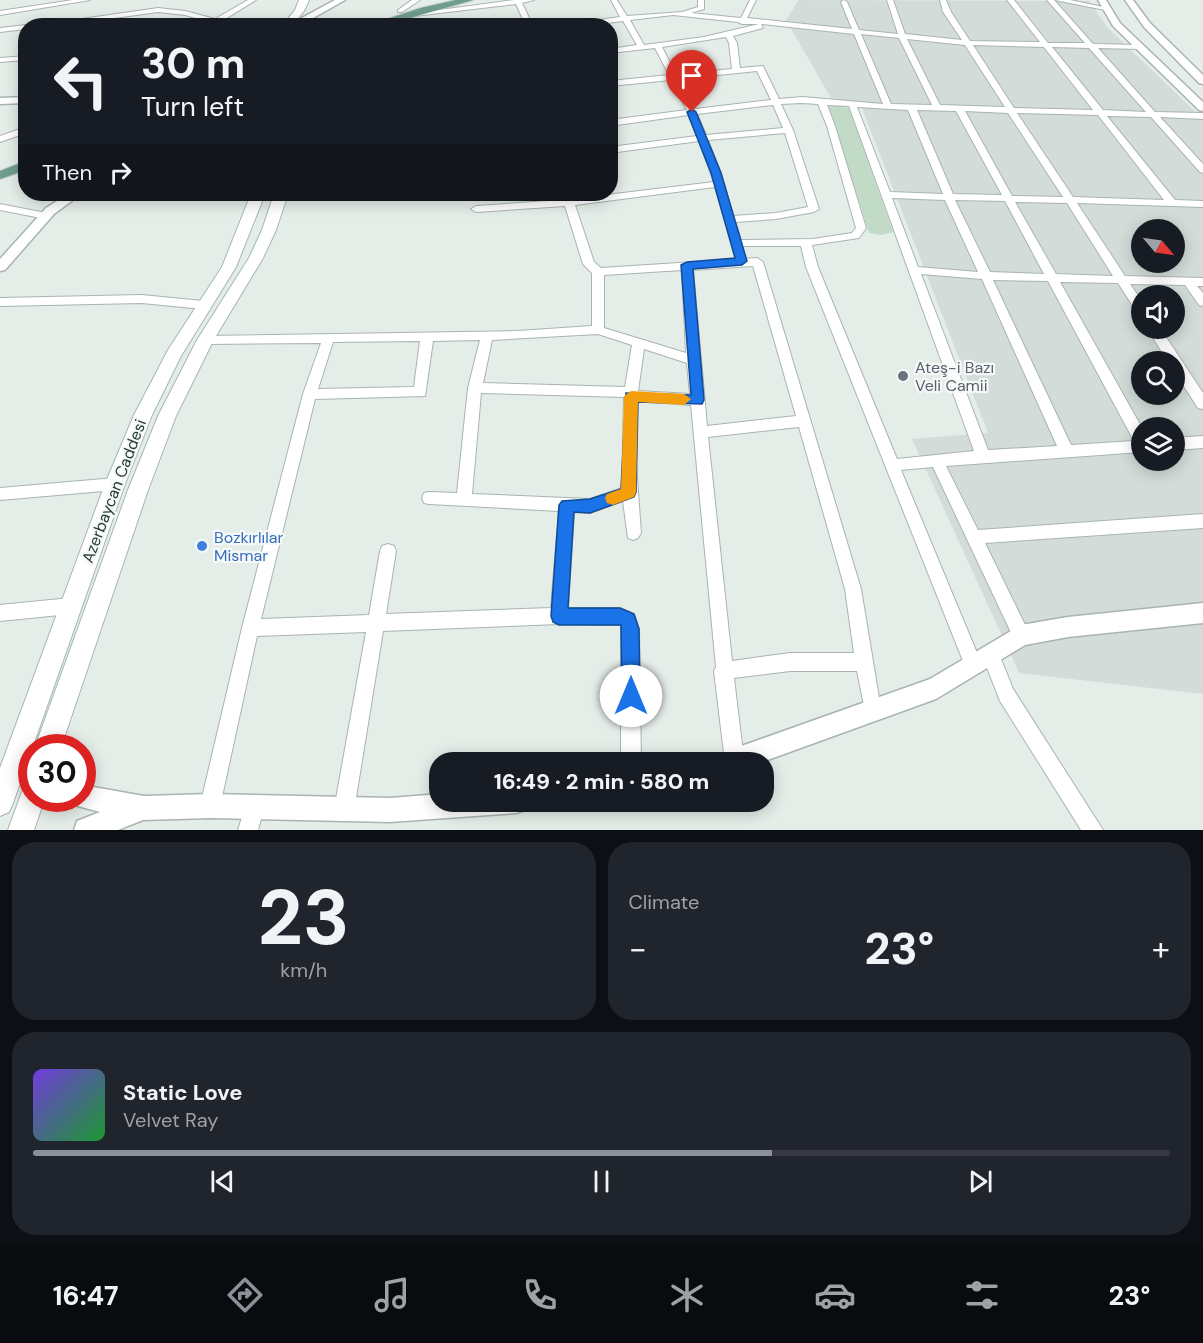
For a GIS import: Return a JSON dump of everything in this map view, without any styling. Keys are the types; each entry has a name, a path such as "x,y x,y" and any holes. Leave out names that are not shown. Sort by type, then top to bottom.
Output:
{"main road":[{"path":"293,18 304,0"},
{"path":"379,18 446,0"},
{"path":"392,18 468,0"},
{"path":"280,18 288,8"},
{"path":"0,167 18,160"},
{"path":"0,175 18,168"},
{"name":"Azerbaycan Caddesi","path":"0,803 70,606 143,415 174,354 229,267 255,201"},
{"name":"Azerbaycan Caddesi","path":"53,734 138,490 167,416 205,340 256,258 279,201"},
{"path":"21,830 27,812"}],"street":[{"path":"0,20 5,0"},
{"path":"3,12 87,0"},
{"path":"158,0 158,10"},
{"path":"221,18 252,0"},
{"path":"306,18 341,0"},
{"path":"400,11 417,0"},
{"path":"392,18 531,0"},
{"path":"614,0 642,47"},
{"path":"618,19 678,14 702,8 701,0"},
{"path":"742,22 753,0"},
{"path":"890,0 903,38 938,108"},
{"path":"943,0 947,12 1131,294"},
{"path":"1010,0 1172,203"},
{"path":"1050,0 1203,170"},
{"path":"1058,0 1104,3"},
{"path":"518,1 526,18"},
{"path":"844,2 888,106"},
{"path":"1104,3 1102,2 1106,6 1126,5 1203,81"},
{"path":"1104,3 1116,24 1203,108"},
{"path":"97,18 158,10 185,13 198,18"},
{"path":"678,14 858,34 968,43 1138,47"},
{"path":"618,50 729,35 764,24"},
{"path":"0,30 18,28"},
{"path":"729,35 733,43 736,70"},
{"path":"657,45 692,112 719,184 742,261"},
{"path":"0,60 18,59"},
{"path":"618,83 760,68 789,130 814,209 776,216 729,219"},
{"path":"0,101 18,100"},
{"path":"618,122 801,100 938,108 1203,116"},
{"path":"736,243 806,242 855,236 861,228 831,126 821,101"},
{"path":"852,104 983,456"},
{"path":"911,106 950,197 1067,451"},
{"path":"959,108 1054,277 1131,423"},
{"path":"618,149 703,140 742,133 789,130"},
{"path":"0,139 18,133"},
{"path":"618,193 719,184"},
{"path":"885,195 1203,204"},
{"path":"0,267 46,216 66,201"},
{"path":"477,208 541,201"},
{"path":"569,201 589,264 598,272 742,261 757,262 853,589 872,710"},
{"path":"0,207 46,216"},
{"path":"806,242 813,267 894,465 982,660 1093,830"},
{"path":"687,265 693,360 731,752"},
{"path":"913,270 986,276 1203,282"},
{"path":"598,272 598,330"},
{"path":"1188,281 1203,302"},
{"path":"0,302 142,299 203,305"},
{"path":"205,340 487,336 598,330 639,345 693,360"},
{"path":"464,500 475,388 487,336"},
{"path":"210,806 250,628 310,394 330,337"},
{"path":"310,394 420,392 427,337"},
{"path":"1160,339 1203,404"},
{"path":"633,533 629,492 631,394 634,358 639,345"},
{"path":"475,388 631,394 698,400"},
{"path":"701,432 803,421"},
{"path":"1185,443 1203,442"},
{"path":"894,465 1131,445"},
{"path":"936,461 1021,635"},
{"path":"0,494 115,484"},
{"path":"429,498 590,506 629,492"},
{"path":"559,616 567,505"},
{"path":"973,537 1203,521"},
{"path":"344,810 388,551"},
{"path":"0,613 70,606"},
{"path":"757,752 936,688 1021,635 1068,627 1203,613"},
{"path":"250,628 559,616 620,616 628,620 631,629 631,752"},
{"path":"723,671 790,662 864,662"},
{"path":"96,799 144,808 210,806 251,819 344,810 429,807"},
{"path":"86,830 144,808"}],"shaded area":[{"path":"799,0 1089,1 1108,28 1203,119 1203,694 1019,673 912,439 988,433 860,103 831,98 786,20"}],"green space":[{"path":"837,105 849,108 893,232 882,235 869,233 829,107"}],"slow traffic":[{"path":"613,498 629,492 631,396 684,399"}],"place":[{"name":"Ateş-i Bazı Veli Camii","path":"903,376"},
{"name":"Bozkırlılar Mismar","path":"202,546"}],"route":[{"path":"631,696 631,629 628,620 620,616 559,616 567,505 590,506 629,492 631,396 698,400 687,265 742,261 716,173 692,112"}]}
